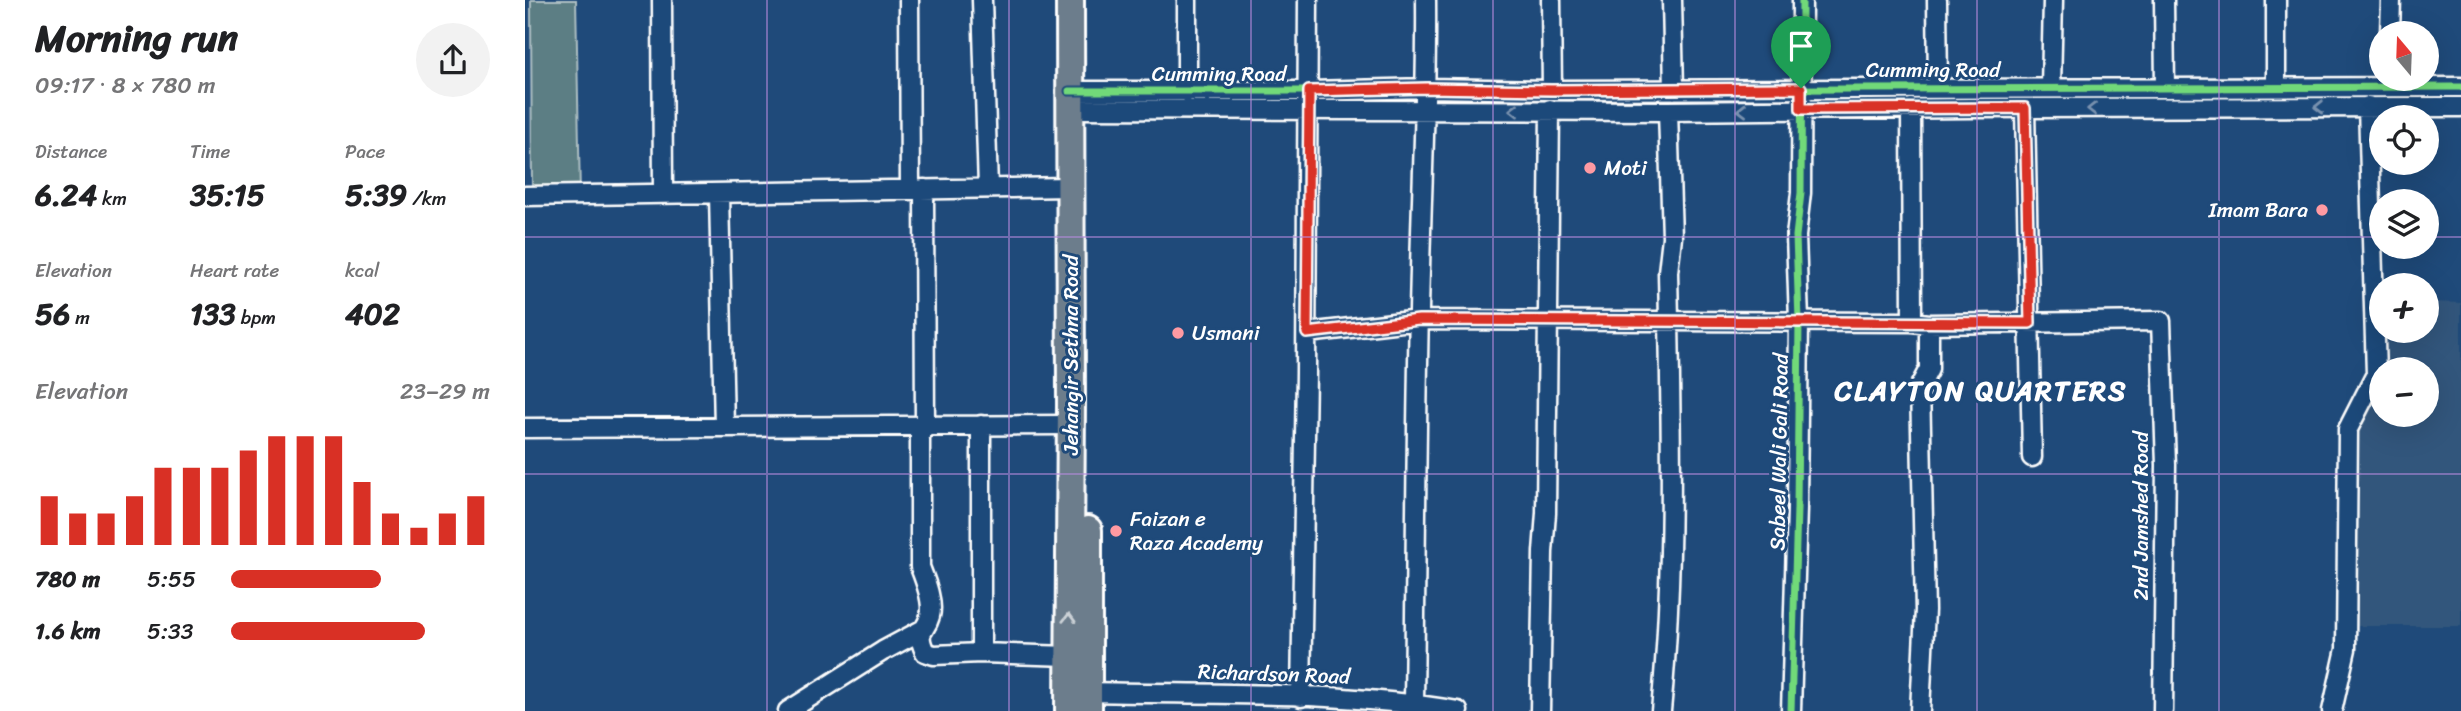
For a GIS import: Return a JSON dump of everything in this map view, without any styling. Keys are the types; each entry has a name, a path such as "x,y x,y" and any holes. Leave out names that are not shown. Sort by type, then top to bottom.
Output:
{"highway":[{"name":"Jehangir Sethna Road","path":"1070,0 1078,100 1088,702"},
{"name":"Jehangir Sethna Road","path":"1069,711 1070,187 1087,0"}],"street":[{"path":"662,0 663,194"},
{"path":"909,0 925,426 920,436 920,568 928,585 930,616 920,640 925,652 934,655 981,653 1069,656"},
{"path":"982,0 988,188"},
{"path":"1187,0 1187,92"},
{"path":"1293,701 1307,333 1308,0"},
{"path":"1414,703 1419,320 1427,88 1426,0"},
{"path":"1551,0 1552,90"},
{"path":"1672,0 1674,90"},
{"name":"Sabeel Wali Gali Road","path":"1791,711 1797,508 1796,248 1801,193 1801,0"},
{"path":"1937,0 1938,88"},
{"path":"2051,87 2053,0"},
{"path":"2164,0 2165,88"},
{"path":"2276,0 2276,87"},
{"path":"2390,21 2391,0"},
{"name":"Cumming Road","path":"1078,100 1309,100 1427,88 2165,88 2369,84"},
{"name":"Cumming Road","path":"2439,86 2461,87"},
{"name":"Cumming Road","path":"1078,100 1187,92 1425,110 2461,107"},
{"path":"2332,711 2346,649 2348,429 2376,374 2368,106"},
{"path":"1911,108 1920,323 1929,369 1920,386 1925,610 1920,711"},
{"path":"2025,108 2032,457"},
{"path":"1540,711 1546,513 1550,109"},
{"path":"1661,711 1671,551 1668,272 1672,237 1668,111"},
{"path":"525,196 1070,187"},
{"path":"719,192 724,427"},
{"path":"1307,333 1419,320 2030,323"},
{"name":"2nd Jamshed Road","path":"2030,323 2161,321 2166,465 2163,711"},
{"path":"981,425 981,653"},
{"path":"525,428 1071,425"},
{"path":"788,711 883,651 922,630"},
{"name":"Richardson Road","path":"1088,702 1414,703 1458,711"}],"shaded area":[{"path":"2439,302 2461,303 2461,626 2355,626 2356,413 2369,372 2369,427 2439,427 2439,357 2374,357 2378,343 2439,343"}],"green space":[{"path":"531,0 576,0 580,195 532,195"}],"cycle path":[{"path":"1791,711 1797,508 1799,320 1796,236 1801,193 1802,0"},
{"path":"1069,91 2461,87"}],"place":[{"name":"Moti","path":"1590,168"},
{"name":"Imam Bara","path":"2322,210"},
{"name":"Usmani","path":"1178,333"},
{"name":"Faizan e Raza Academy","path":"1116,531"}],"district":[{"name":"CLAYTON QUARTERS","path":"1981,390"}],"route":[{"path":"1427,88 1801,88 1801,109 2025,108 2030,323 1419,320 1307,333 1309,91 1427,88"}]}
